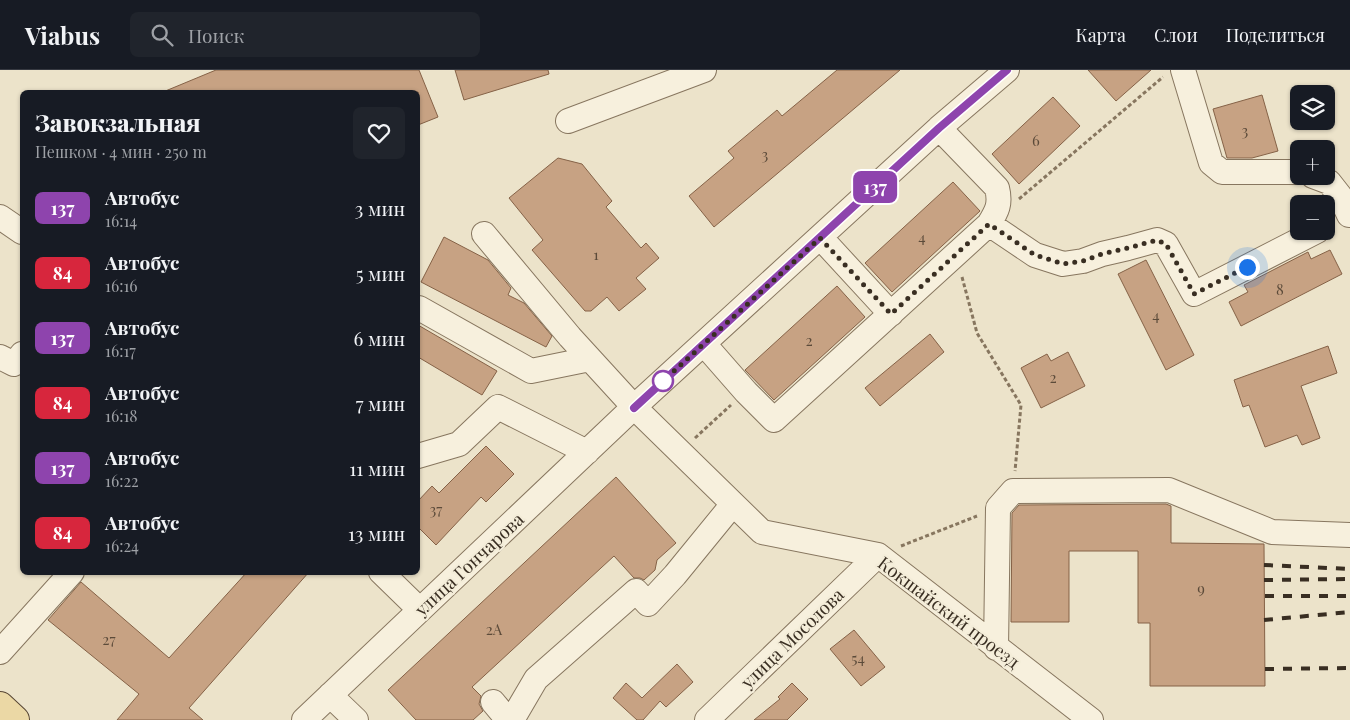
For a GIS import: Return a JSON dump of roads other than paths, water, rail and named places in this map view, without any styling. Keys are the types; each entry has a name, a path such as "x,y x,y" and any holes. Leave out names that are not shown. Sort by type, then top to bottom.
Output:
{"main road":[{"path":"0,706 15,720"}],"street":[{"path":"568,121 677,75 704,70"},
{"name":"улица Гончарова","path":"304,720 634,408 939,128 1007,70"},
{"path":"1173,73 1211,163 1222,172 1290,172"},
{"path":"704,344 746,392 774,420 956,255 989,224 997,210 1000,198 997,188 939,128"},
{"path":"1331,185 1340,196 1350,215 1335,222"},
{"path":"0,217 20,231"},
{"path":"989,224 1035,255 1063,264 1083,261 1102,254 1157,240 1166,244 1194,294 1299,240"},
{"name":"Кокшайский проезд","path":"484,234 570,337 634,408 762,532 878,556 1091,720"},
{"path":"820,238 891,314"},
{"path":"420,309 531,370 590,359"},
{"path":"0,358 14,364 20,356"},
{"path":"420,455 459,444 498,407 587,452"},
{"path":"996,648 1006,499 1169,490 1272,532 1350,535"},
{"path":"512,720 536,679 636,591 648,604 675,575 733,504"},
{"name":"улица Мосолова","path":"707,720 878,556"},
{"path":"0,652 69,575"},
{"path":"384,575 420,610"},
{"path":"330,695 356,720"}],"railway":[{"path":"1264,565 1350,569"},
{"path":"1264,580 1350,579"},
{"path":"1265,596 1350,596"},
{"path":"1264,620 1350,612"},
{"path":"1265,669 1350,668"}]}
